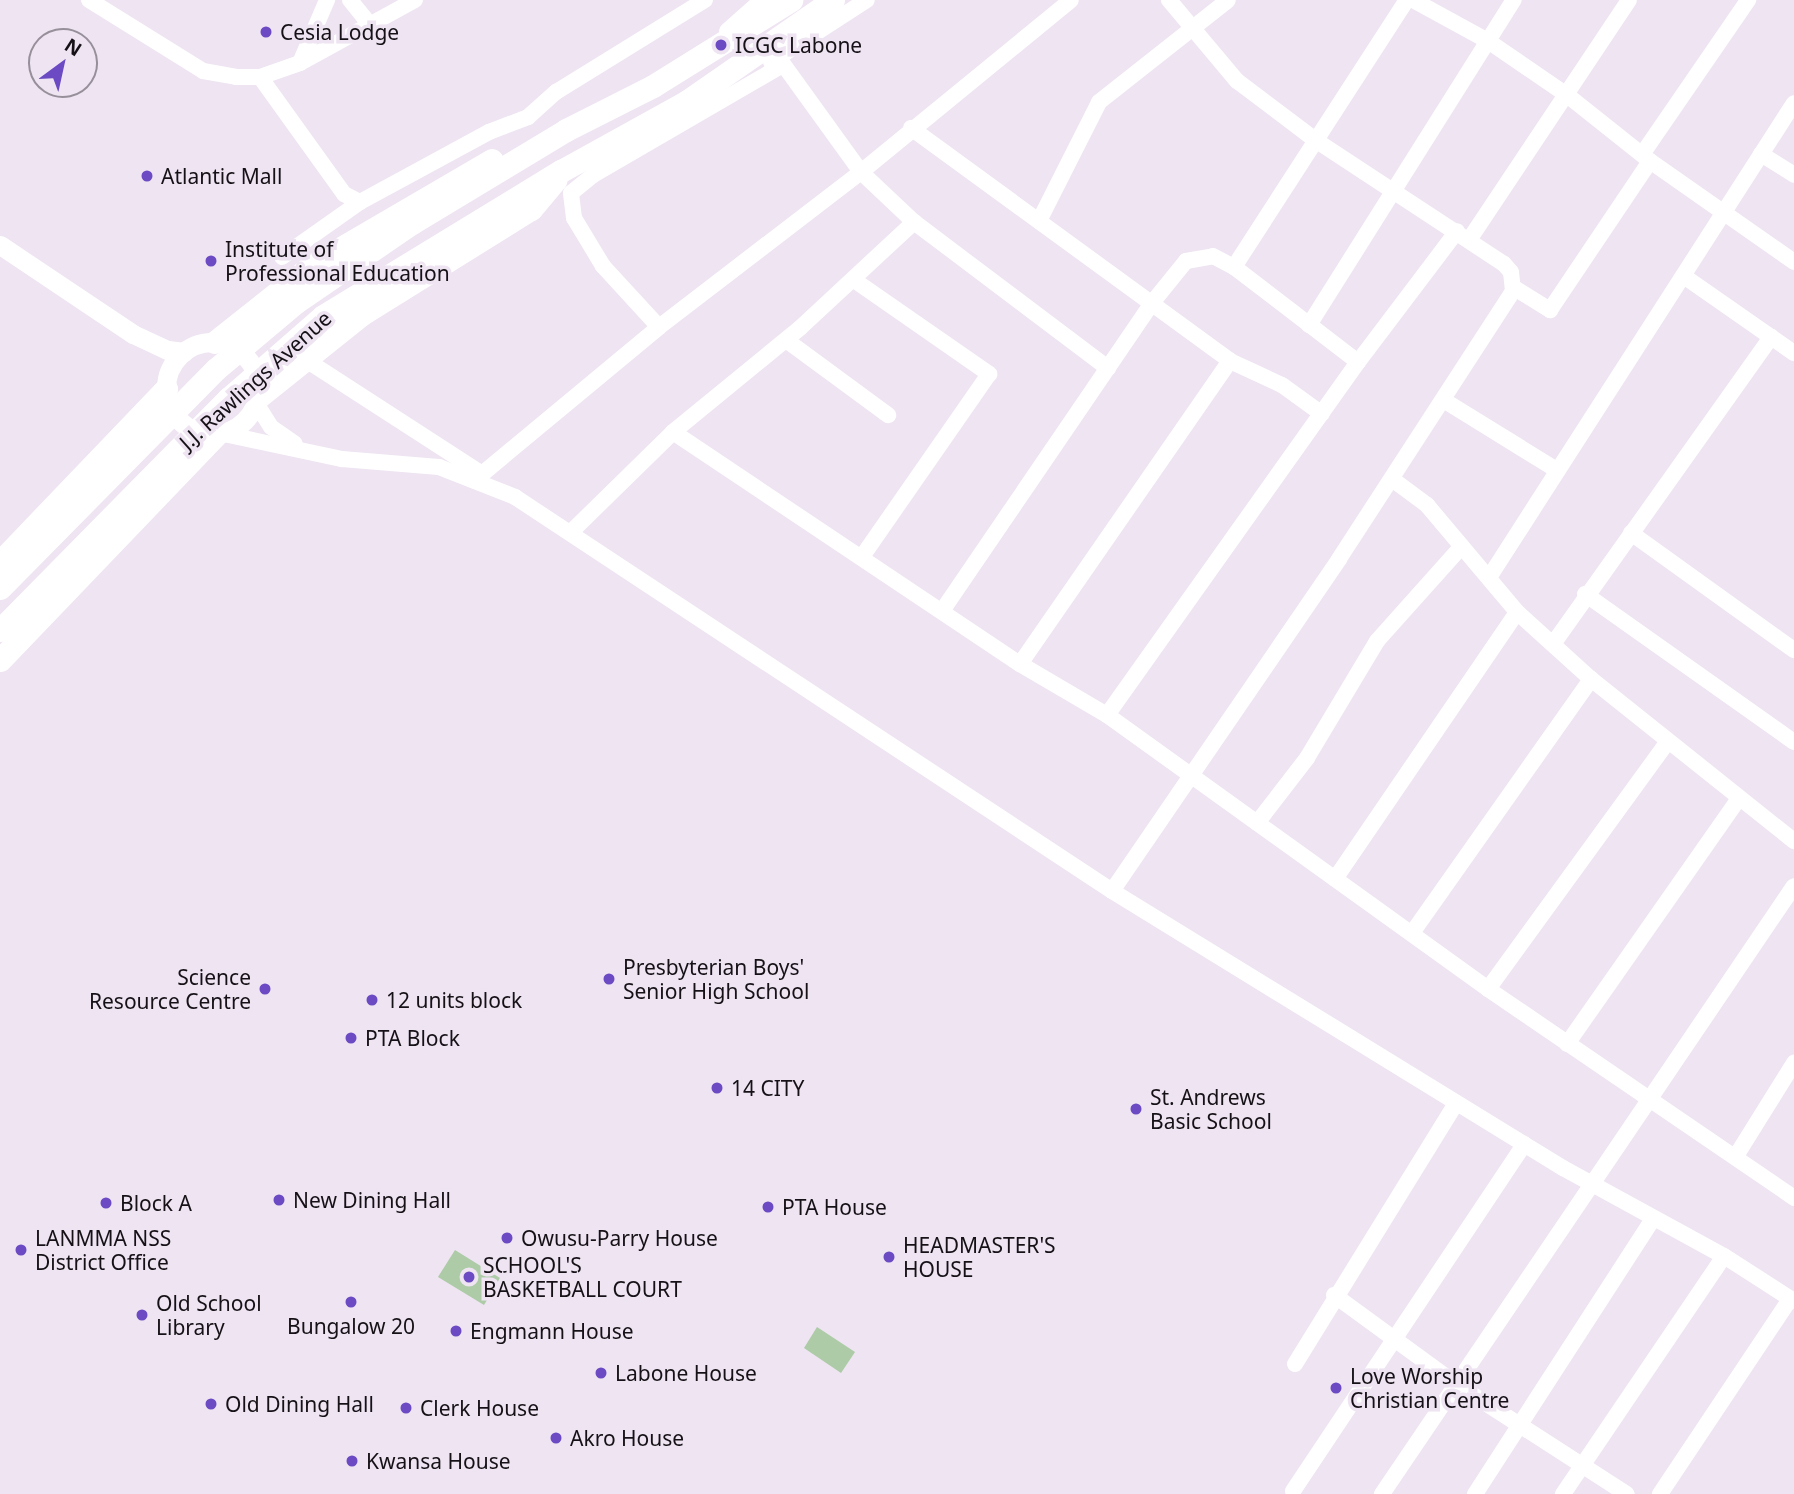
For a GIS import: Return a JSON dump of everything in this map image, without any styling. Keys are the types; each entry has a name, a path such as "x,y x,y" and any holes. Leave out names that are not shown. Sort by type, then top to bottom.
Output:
{"highway":[{"name":"J.J. Rawlings Avenue","path":"0,588 216,369 296,302 412,223 566,130 653,86 791,0"},
{"name":"J.J. Rawlings Avenue","path":"0,630 198,428 294,339 355,294 429,249 561,171 686,102 833,0"},
{"path":"215,342 312,265 374,225 478,166 566,130"},
{"path":"257,400 303,358 362,314 531,209 561,171"},
{"path":"0,562 167,383"},
{"path":"0,660 220,434"}],"main road":[{"path":"0,245 133,334 168,350 184,352 215,342 242,354 252,366 257,400 243,422 220,434 186,426 176,416 167,383 133,334"},
{"path":"167,383 184,352"}],"street":[{"path":"89,0 203,71 260,77 300,63 415,0"},
{"path":"300,63 327,0"},
{"path":"350,0 371,26"},
{"path":"282,257 360,202 489,132 528,117 556,92 705,0"},
{"path":"708,50 762,0"},
{"path":"659,327 603,266 574,218 571,193 593,175 780,61 867,0"},
{"path":"478,476 659,327 860,172 1072,0"},
{"path":"1112,891 1445,401 1513,287 1511,272 1504,264 1314,138 1237,81 1169,0"},
{"path":"1039,221 1099,102 1228,0"},
{"path":"1234,267 1314,138 1407,0"},
{"path":"1413,0 1488,41 1567,95 1722,214 1794,262"},
{"path":"1309,325 1396,192 1514,0"},
{"path":"1107,715 1358,362 1463,235 1567,95 1629,0"},
{"path":"1513,287 1550,310 1748,0"},
{"path":"686,102 780,61"},
{"path":"780,61 860,172 914,222 1108,368"},
{"path":"260,77 344,194 360,202"},
{"path":"1490,576 1555,468 1685,277 1794,103"},
{"path":"911,128 1230,361 1282,384 1322,414"},
{"path":"1761,155 1794,175"},
{"path":"570,533 674,432 786,340 914,222"},
{"path":"942,611 1152,303 1186,261 1197,256 1213,256 1234,267 1358,362"},
{"path":"1685,277 1794,353"},
{"path":"854,280 989,374 862,557"},
{"path":"1553,644 1586,594 1772,337"},
{"path":"786,340 888,415"},
{"path":"303,358 478,476 570,533 1112,891 1524,1144 1653,1219 1724,1256 1792,1300 1660,1494"},
{"path":"1020,664 1230,361"},
{"path":"257,400 271,427 313,453"},
{"path":"1445,401 1555,468"},
{"path":"674,432 1020,664 1107,715 1488,989 1794,1198"},
{"path":"220,434 313,453 439,467 478,476"},
{"path":"1392,479 1427,505 1490,576 1517,612 1591,679 1794,841"},
{"path":"1631,533 1794,650"},
{"path":"1257,823 1307,758 1377,641 1462,546"},
{"path":"1586,594 1794,741"},
{"path":"1335,879 1517,612"},
{"path":"1412,933 1591,679"},
{"path":"1488,989 1668,741"},
{"path":"1567,1044 1739,799"},
{"path":"1382,1494 1794,886"},
{"path":"1736,1156 1794,1063"},
{"path":"1295,1364 1334,1295 1456,1103"},
{"path":"1293,1491 1524,1144"},
{"path":"1475,1494 1653,1219"},
{"path":"1563,1494 1724,1256"},
{"path":"1334,1295 1456,1384 1628,1494"}],"green space":[{"name":"SCHOOL'S BASKETBALL COURT","path":"455,1250 500,1278 484,1305 438,1277"},
{"path":"817,1327 855,1352 841,1373 804,1348"}],"place":[{"name":"Cesia Lodge","path":"266,32"},
{"name":"ICGC Labone","path":"721,45"},
{"name":"Atlantic Mall","path":"147,176"},
{"name":"Institute of Professional Education","path":"211,261"},
{"name":"Presbyterian Boys' Senior High School","path":"609,979"},
{"name":"Science Resource Centre","path":"265,989"},
{"name":"12 units block","path":"372,1000"},
{"name":"PTA Block","path":"351,1038"},
{"name":"14 CITY","path":"717,1088"},
{"name":"St. Andrews Basic School","path":"1136,1109"},
{"name":"New Dining Hall","path":"279,1200"},
{"name":"Block A","path":"106,1203"},
{"name":"PTA House","path":"768,1207"},
{"name":"Owusu-Parry House","path":"507,1238"},
{"name":"LANMMA NSS District Office","path":"21,1250"},
{"name":"HEADMASTER'S HOUSE","path":"889,1257"},
{"name":"SCHOOL'S BASKETBALL COURT","path":"469,1277"},
{"name":"Bungalow 20","path":"351,1302"},
{"name":"Old School Library","path":"142,1315"},
{"name":"Engmann House","path":"456,1331"},
{"name":"Labone House","path":"601,1373"},
{"name":"Love Worship Christian Centre","path":"1336,1388"},
{"name":"Old Dining Hall","path":"211,1404"},
{"name":"Clerk House","path":"406,1408"},
{"name":"Akro House","path":"556,1438"},
{"name":"Kwansa House","path":"352,1461"}]}
